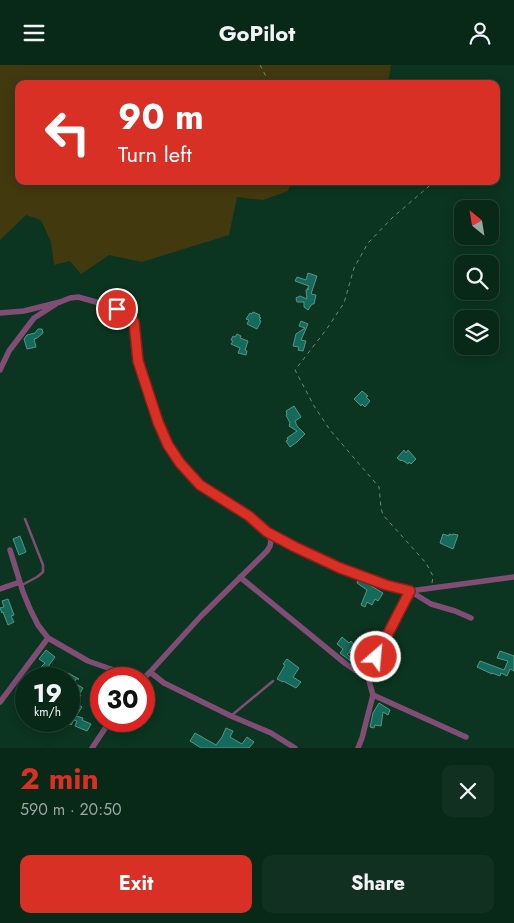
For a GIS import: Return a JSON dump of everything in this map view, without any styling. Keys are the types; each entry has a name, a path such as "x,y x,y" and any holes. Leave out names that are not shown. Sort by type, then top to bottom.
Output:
{"street":[{"path":"0,313 24,311 78,297 107,305 128,314 134,322 138,361 158,422 168,445 180,463 200,485 249,516 267,532 295,547 340,568 386,585 410,591 432,604 471,618"},
{"path":"0,370 9,351 34,319 60,301"},
{"path":"24,311 34,319"},
{"path":"155,667 202,615 268,551 271,540 267,532"},
{"path":"10,550 30,609 38,625 48,638 88,661 105,667"},
{"path":"240,577 346,664 361,675 367,674"},
{"path":"410,591 514,577"},
{"path":"0,589 21,584"},
{"path":"358,748 373,695 367,674 410,591"},
{"path":"0,702 48,638"},
{"path":"155,676 164,683 231,716 271,733 295,748"},
{"path":"373,695 466,737"},
{"path":"92,748 103,732"}],"lane":[{"path":"21,584 38,577 43,572 43,565 25,519"},
{"path":"231,716 274,681"}],"path":[{"path":"260,65 268,80"},
{"path":"430,185 368,243 354,269 344,303 326,330 295,369 314,406 330,430 380,487 383,515 426,563 433,576 431,588"}],"shaded area":[{"path":"0,65 391,65 389,80 15,80 15,185 290,185 288,191 263,200 237,197 229,235 142,262 109,255 81,274 70,261 54,265 51,242 41,220 26,215 0,240"}],"building":[{"path":"308,273 317,276 311,294 316,295 314,304 308,310 304,307 304,302 297,302 296,298 300,296 307,299 306,290 309,289 307,289 309,286 295,281 297,277 306,280"},
{"path":"253,312 260,315 259,317 261,318 257,329 247,324 249,320 246,319"},
{"path":"301,321 308,324 301,340 306,341 303,351 298,350 299,347 293,346 296,334 305,328 299,326"},
{"path":"38,329 42,329 43,333 34,339 36,347 27,349 24,339 27,335 35,333"},
{"path":"237,334 241,336 240,338 248,341 245,350 247,351 246,355 238,353 240,348 231,344 233,336 235,337"},
{"path":"362,391 368,396 366,397 370,401 365,407 362,404 361,406 354,399"},
{"path":"294,406 301,417 295,421 305,434 290,447 286,441 288,440 287,438 297,431 289,426 290,423 286,411"},
{"path":"404,450 406,453 408,450 416,459 411,464 397,458"},
{"path":"443,534 449,536 449,534 458,535 453,549 440,543"},
{"path":"20,536 26,552 19,555 13,539"},
{"path":"358,580 383,593 378,601 375,599 372,605 367,602 365,607 361,605 367,590 357,583"},
{"path":"8,599 14,615 11,616 14,622 8,625 0,608 4,607 2,601"},
{"path":"342,637 349,643 351,641 354,645 347,654 357,666 340,653 343,649 337,644"},
{"path":"46,650 55,657 48,667 41,667 45,663 39,659"},
{"path":"500,651 514,656 514,671 510,669 507,676 501,673 500,676 492,674 477,667 480,661 504,670 508,661 497,658"},
{"path":"287,659 299,668 293,677 301,682 296,688 277,679"},
{"path":"379,703 390,710 388,715 383,712 381,726 375,725 374,728 370,727 373,713"},
{"path":"80,717 90,724 87,731 80,728"},
{"path":"226,728 233,731 230,737 242,744 247,737 254,742 249,748 201,748 190,741 195,733 216,745"}],"route":[{"path":"117,309 128,314 134,322 138,361 158,422 168,445 180,463 200,485 249,516 267,532 295,547 340,568 386,585 410,591 376,657"}]}
